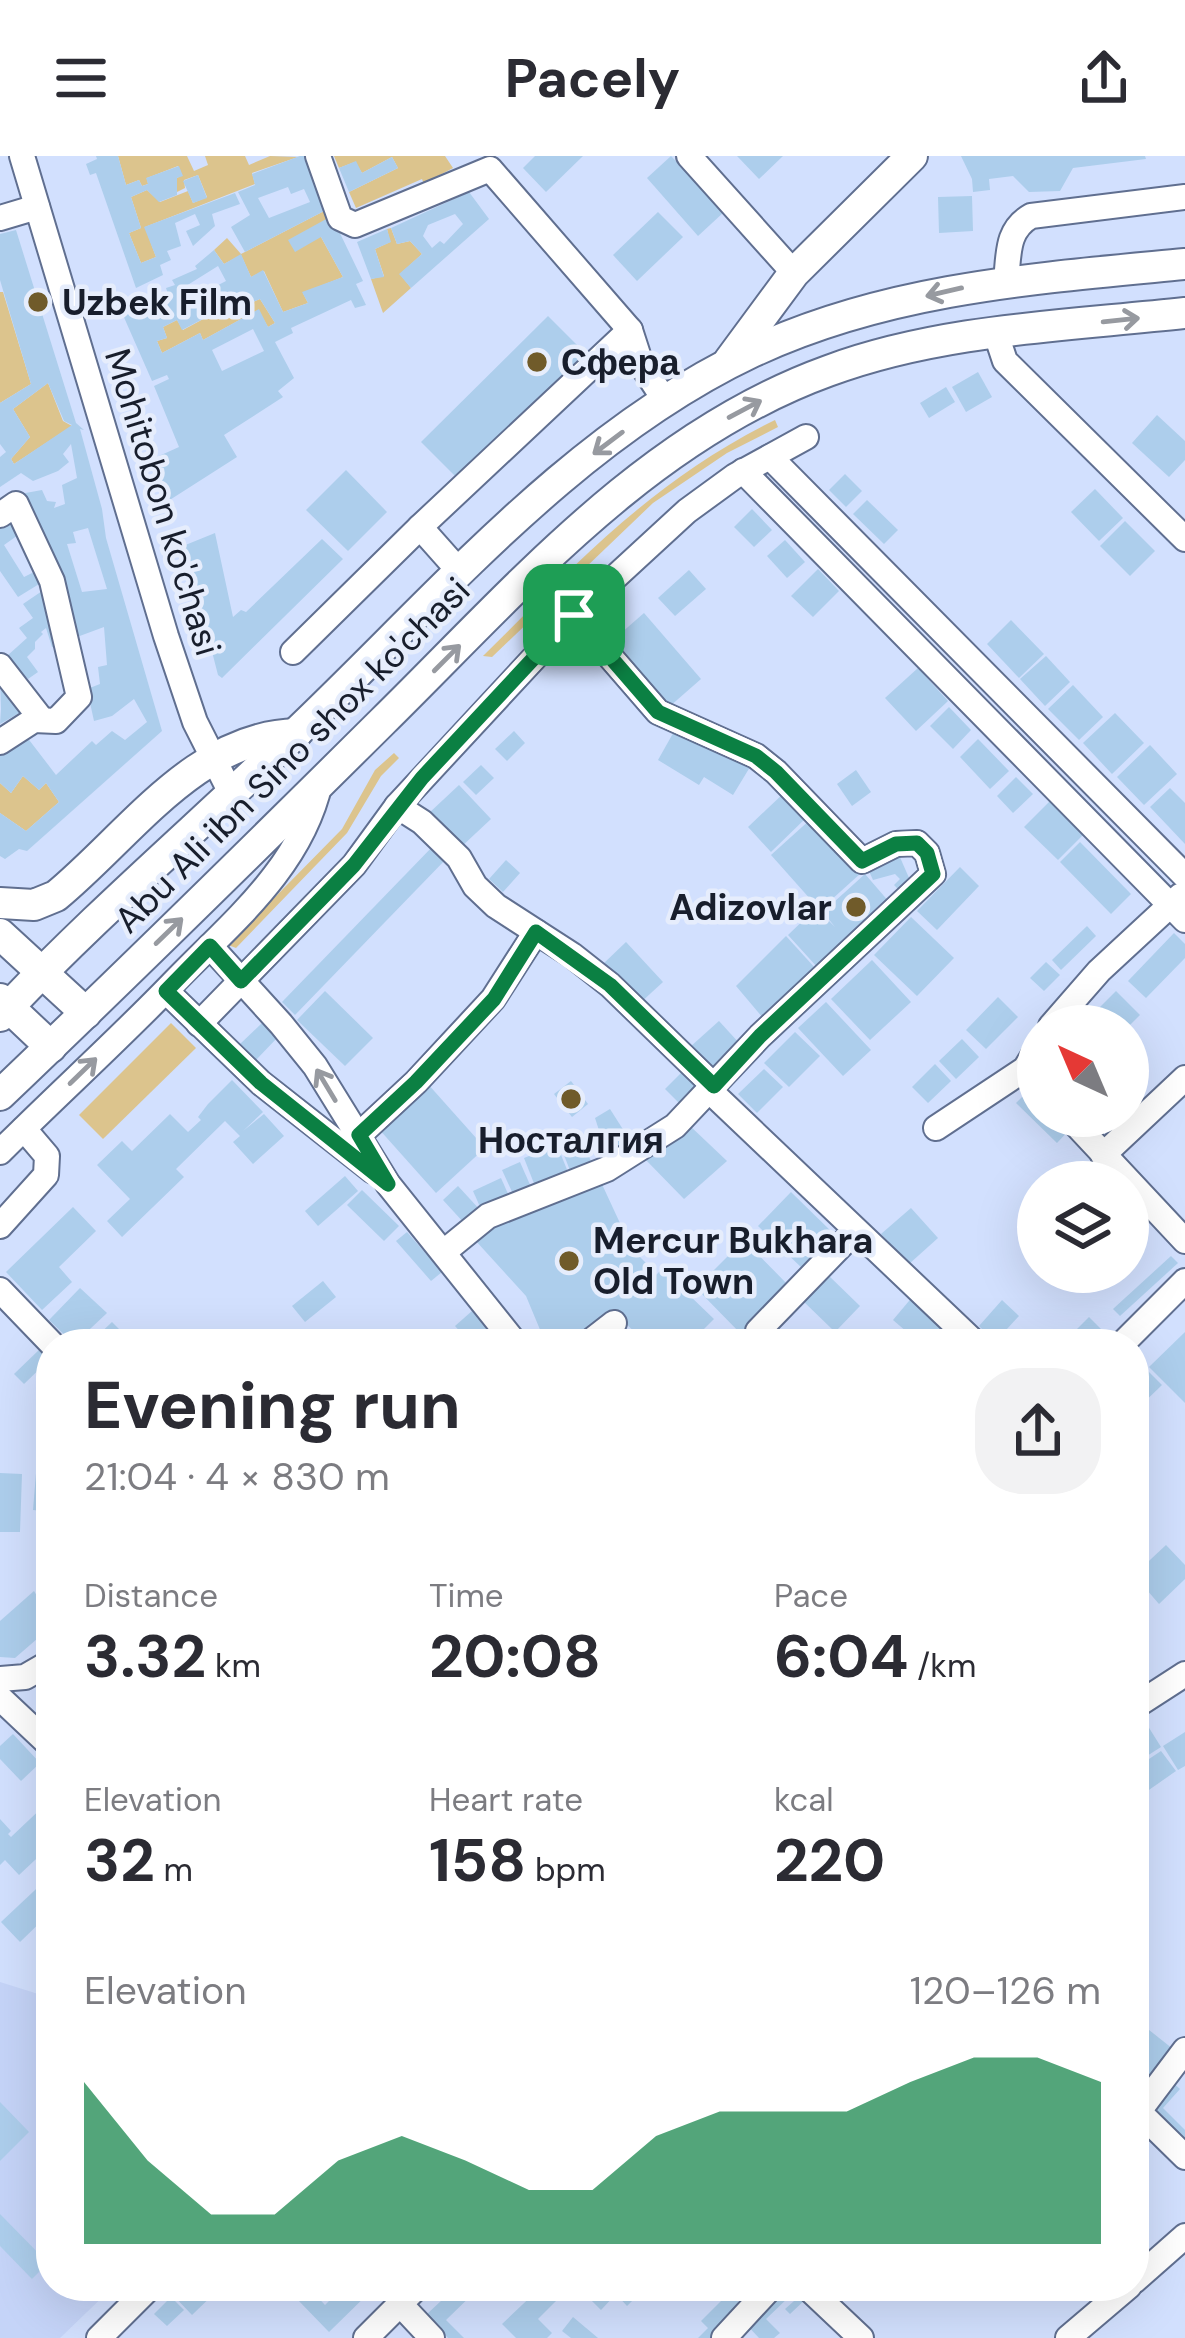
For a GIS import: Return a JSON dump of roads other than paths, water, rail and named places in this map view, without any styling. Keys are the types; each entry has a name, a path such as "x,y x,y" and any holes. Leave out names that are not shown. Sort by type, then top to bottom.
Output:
{"main road":[{"name":"Abu Ali ibn Sino shox ko'chasi","path":"727,365 792,277 912,156"},
{"name":"Abu Ali ibn Sino shox ko'chasi","path":"3,1007 296,734 460,572 568,475 666,402 727,365 820,327 902,302 1006,281 1185,264"},
{"path":"792,277 795,304 820,327"},
{"name":"Abu Ali ibn Sino shox ko'chasi","path":"0,1095 544,562 674,450 762,400 828,370 932,340 1185,313"},
{"path":"0,903 34,905 56,896 212,757 265,735 296,734"},
{"path":"0,934 86,1013"},
{"path":"3,1007 50,1047"}],"street":[{"name":"Mohitobon ko'chasi","path":"22,156 166,636 195,722 231,793"},
{"path":"318,156 340,218 355,225 490,169 630,330 640,364 666,402"},
{"path":"689,156 792,277"},
{"path":"1006,281 1011,237 1031,216 1185,197"},
{"path":"0,218 37,207"},
{"path":"293,652 630,330"},
{"path":"996,334 1005,361 1185,539"},
{"path":"199,1024 354,865 398,806 574,615 687,511 743,471 806,437"},
{"path":"770,457 1185,876"},
{"path":"743,471 1180,905 1100,971 1070,1005"},
{"path":"0,515 16,504 52,581 79,697 56,721 34,720 0,742"},
{"path":"420,527 460,572"},
{"path":"445,1251 488,1216 607,1168 675,1126 760,1036 933,874 927,853 917,843 896,844 862,861 756,756 658,712 574,615"},
{"path":"0,666 42,720"},
{"path":"0,1152 246,910 284,862 314,809 320,784"},
{"path":"398,806 460,858 476,886 496,906 610,985 854,1232 960,1329"},
{"path":"359,1135 494,999 536,932"},
{"path":"210,946 304,1052 388,1184 505,1329"},
{"path":"166,991 261,1083 388,1184"},
{"path":"936,1128 1017,1078"},
{"path":"1103,1154 1185,1078"},
{"path":"0,1226 46,1175 47,1156 24,1129"},
{"path":"1087,1137 1185,1241"},
{"path":"760,1329 854,1232"},
{"path":"1136,1329 1185,1281"},
{"path":"0,1290 38,1329"},
{"path":"607,1329 614,1324"},
{"path":"0,1679 25,1677 36,1671"},
{"path":"1149,1697 1185,1674"},
{"path":"0,1698 36,1732"},
{"path":"1149,2093 1185,2050"},
{"path":"1149,2122 1185,2157"},
{"path":"1149,2265 1185,2236"},
{"path":"99,2338 136,2301"},
{"path":"366,2338 403,2301"},
{"path":"412,2301 432,2338"},
{"path":"724,2338 758,2301"},
{"path":"822,2301 861,2338"},
{"path":"1068,2338 1108,2301"}],"place":[{"name":"Uzbek Film","path":"38,302"},
{"name":"Сфера","path":"537,362"},
{"name":"Adizovlar","path":"856,907"},
{"name":"Носталгия","path":"571,1099"},
{"name":"Mercur Bukhara Old Town","path":"569,1261"}]}
